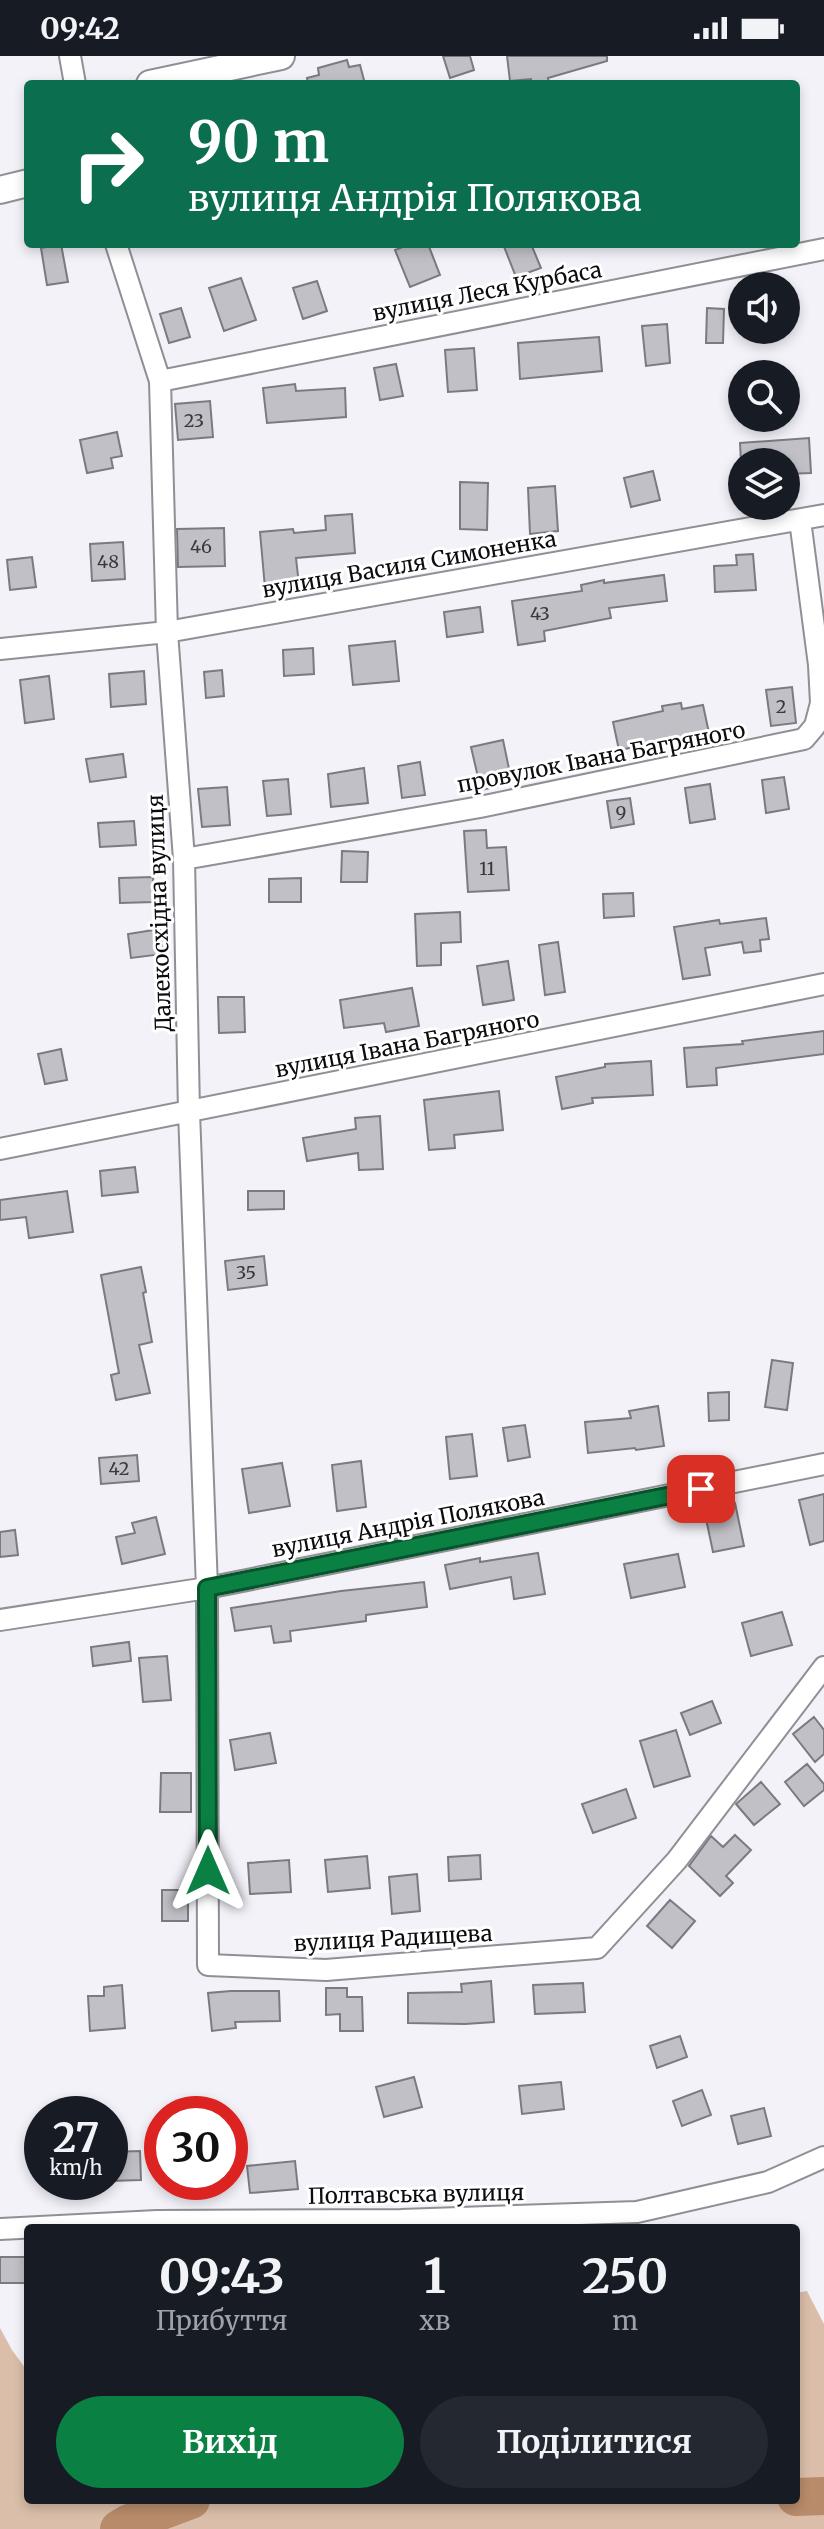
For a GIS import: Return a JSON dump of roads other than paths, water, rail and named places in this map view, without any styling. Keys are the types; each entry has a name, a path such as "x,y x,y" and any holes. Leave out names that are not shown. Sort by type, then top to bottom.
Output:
{"street":[{"path":"70,56 74,80"},
{"path":"169,80 281,56"},
{"path":"0,190 24,184"},
{"name":"Далекосхідна вулиця","path":"117,248 160,381 167,632 184,859 189,1112 207,1588"},
{"name":"вулиця Леся Курбаса","path":"160,381 824,249"},
{"name":"вулиця Василя Симоненка","path":"0,649 167,632 824,515"},
{"name":"провулок Івана Багряного","path":"184,859 480,807 804,739 815,726 821,703 800,520"},
{"name":"вулиця Івана Багряного","path":"0,1149 824,984"},
{"name":"вулиця Андрія Полякова","path":"0,1620 207,1588 824,1464"},
{"name":"вулиця Радищева","path":"207,1588 208,1965 326,1970 597,1948 677,1860 824,1667"},
{"name":"Полтавська вулиця","path":"98,2224 401,2220 637,2212 768,2182 824,2157"},
{"name":"Полтавська вулиця","path":"0,2229 24,2228"}],"waterway":[{"path":"800,2497 824,2496"},
{"path":"119,2529 180,2504"}]}
